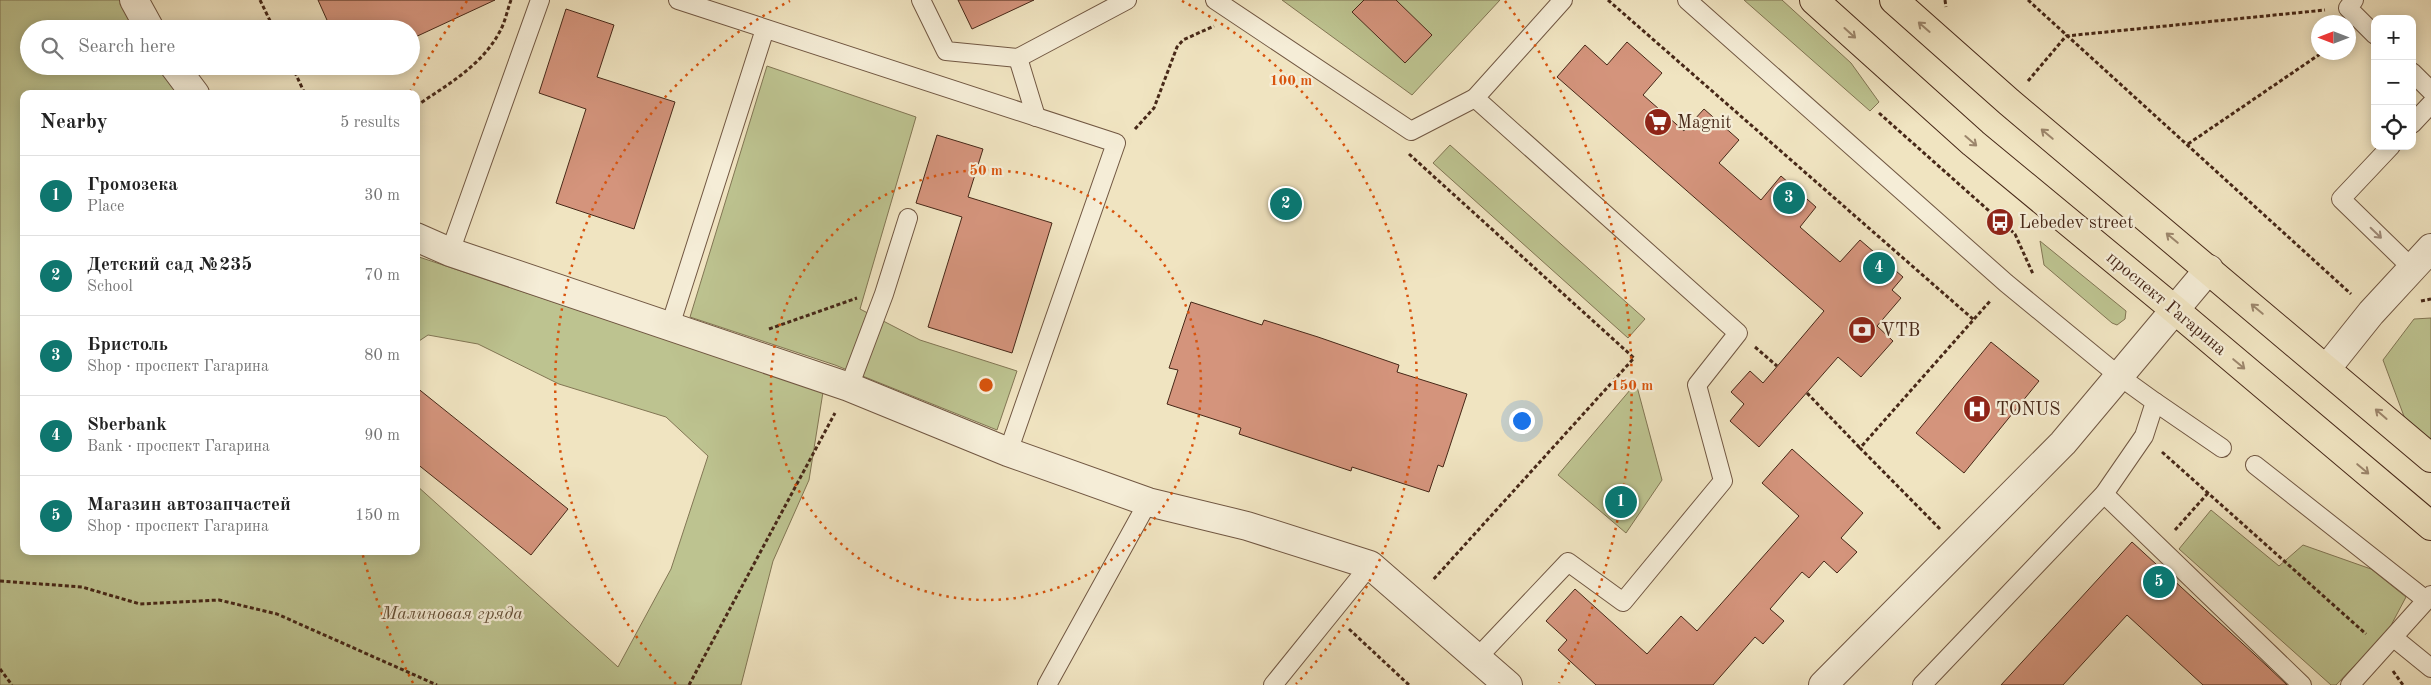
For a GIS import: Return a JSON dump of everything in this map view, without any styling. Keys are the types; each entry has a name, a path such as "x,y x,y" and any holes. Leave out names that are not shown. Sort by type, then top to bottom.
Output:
{"main road":[{"name":"проспект Гагарина","path":"1814,0 1973,143 2176,310 2431,526"},
{"path":"1894,0 2009,102 2327,368 2431,458"}],"street":[{"path":"134,0 145,20"},
{"path":"181,75 192,90"},
{"path":"420,239 450,252 849,387 1008,452 1148,502 1247,526 1370,565 1508,685"},
{"path":"2327,368 2371,312 2431,248"},
{"path":"1823,685 2063,442 2209,269"}],"lane":[{"path":"450,252 540,0"},
{"path":"678,0 765,30 1116,143 1008,452"},
{"path":"921,0 946,51 1018,58 1127,0"},
{"path":"1214,0 1411,131 1476,98 1563,0"},
{"path":"1687,0 2006,283 2119,376 2222,448"},
{"path":"2351,4 2371,30"},
{"path":"670,326 765,30"},
{"path":"1018,58 1036,117"},
{"path":"2416,76 2431,91"},
{"path":"1476,98 1738,332 1698,385 1723,481 1623,602 1568,562 1478,657"},
{"path":"2416,120 2431,104"},
{"path":"2387,150 2341,199 2412,268"},
{"path":"849,387 884,294 908,218"},
{"path":"1922,685 2104,494 2144,436 2155,402"},
{"path":"2255,465 2429,598 2350,685"},
{"path":"2104,494 2302,685"},
{"path":"1047,685 1148,502"},
{"path":"1272,685 1370,565"},
{"path":"2394,638 2431,668"}],"path":[{"path":"260,0 270,20"},
{"path":"420,103 467,71 484,55 500,32 511,0"},
{"path":"1608,0 1974,320"},
{"path":"2028,0 2371,312"},
{"path":"2027,82 2066,36 2351,4"},
{"path":"1116,143 1139,125 1154,108 1177,47 1184,40 1237,15"},
{"path":"2188,144 2311,60"},
{"path":"296,75 303,90"},
{"path":"1403,149 1634,358 1426,588"},
{"path":"1860,448 2006,283"},
{"path":"766,330 876,291 884,294"},
{"path":"2414,303 2431,299"},
{"path":"689,685 849,387"},
{"path":"1807,393 1946,534"},
{"path":"2144,436 2372,639 2403,685"},
{"path":"2160,548 2208,493"},
{"path":"0,581 82,587 140,604 219,600 277,614 438,685"},
{"path":"1332,613 1409,685"},
{"path":"0,669 12,685"}],"green space":[{"name":"Малиновая гряда","path":"0,0 120,0 132,20 20,20 20,75 165,75 175,90 20,90 20,555 420,555 420,489 618,667 671,569 708,456 666,417 559,384 478,344 428,335 420,340 420,257 823,392 809,480 773,561 741,685 0,685"},
{"path":"1282,0 1500,0 1412,95"},
{"path":"1744,0 1782,0 1851,63 1879,102 1870,111"},
{"path":"767,66 916,117 860,309 920,340 1017,371 997,430 835,365 690,317"},
{"path":"1450,145 1645,319 1628,338 1433,163"},
{"path":"2040,241 2126,311 2125,319 2117,325 2112,323 2044,265"},
{"path":"2431,318 2431,441 2405,419 2383,360 2414,319"},
{"path":"1636,383 1662,480 1626,533 1558,475"},
{"path":"2211,510 2279,566 2303,545 2371,569 2406,597 2388,631 2336,685 2331,685 2179,549"}],"building":[{"path":"318,0 495,0 420,35 420,20 327,20"},
{"path":"958,0 1034,0 972,29"},
{"path":"1364,0 1396,0 1432,35 1405,63 1352,12"},
{"path":"566,9 614,25 597,77 675,102 634,229 556,203 586,109 539,93"},
{"path":"1627,42 1662,73 1643,95 1684,131 1704,109 1739,140 1719,163 1761,200 1781,176 1816,207 1800,227 1840,262 1860,240 1903,277 1892,290 1901,298 1877,326 1893,341 1861,377 1838,357 1759,447 1730,421 1744,404 1731,392 1750,371 1763,383 1824,311 1557,77 1585,45 1607,65"},
{"path":"937,135 983,149 968,197 1052,223 1012,353 928,327 962,217 916,203"},
{"path":"1191,302 1262,325 1264,320 1318,337 1399,365 1397,372 1467,394 1443,467 1438,465 1429,492 1352,467 1351,471 1239,434 1241,428 1167,404 1178,370 1169,368"},
{"path":"1991,342 2039,381 1964,473 1916,433"},
{"path":"420,390 568,509 531,555 420,466"},
{"path":"1792,449 1863,513 1841,538 1857,552 1837,573 1824,561 1809,578 1802,572 1770,609 1784,621 1763,644 1755,637 1713,685 1596,685 1558,650 1567,640 1546,621 1575,589 1647,654 1681,616 1697,631 1799,516 1762,483"},
{"path":"2132,542 2287,685 2203,685 2127,615 2063,685 2001,685"}],"place":[{"name":"Magnit","path":"1658,122"},
{"name":"Бристоль","path":"1789,198"},
{"name":"Детский сад №235","path":"1286,204"},
{"name":"Lebedev street","path":"2000,222"},
{"name":"Sberbank","path":"1879,268"},
{"name":"VTB","path":"1862,330"},
{"name":"TONUS","path":"1977,409"},
{"name":"Громозека","path":"1621,502"},
{"name":"Магазин автозапчастей","path":"2159,582"}]}
